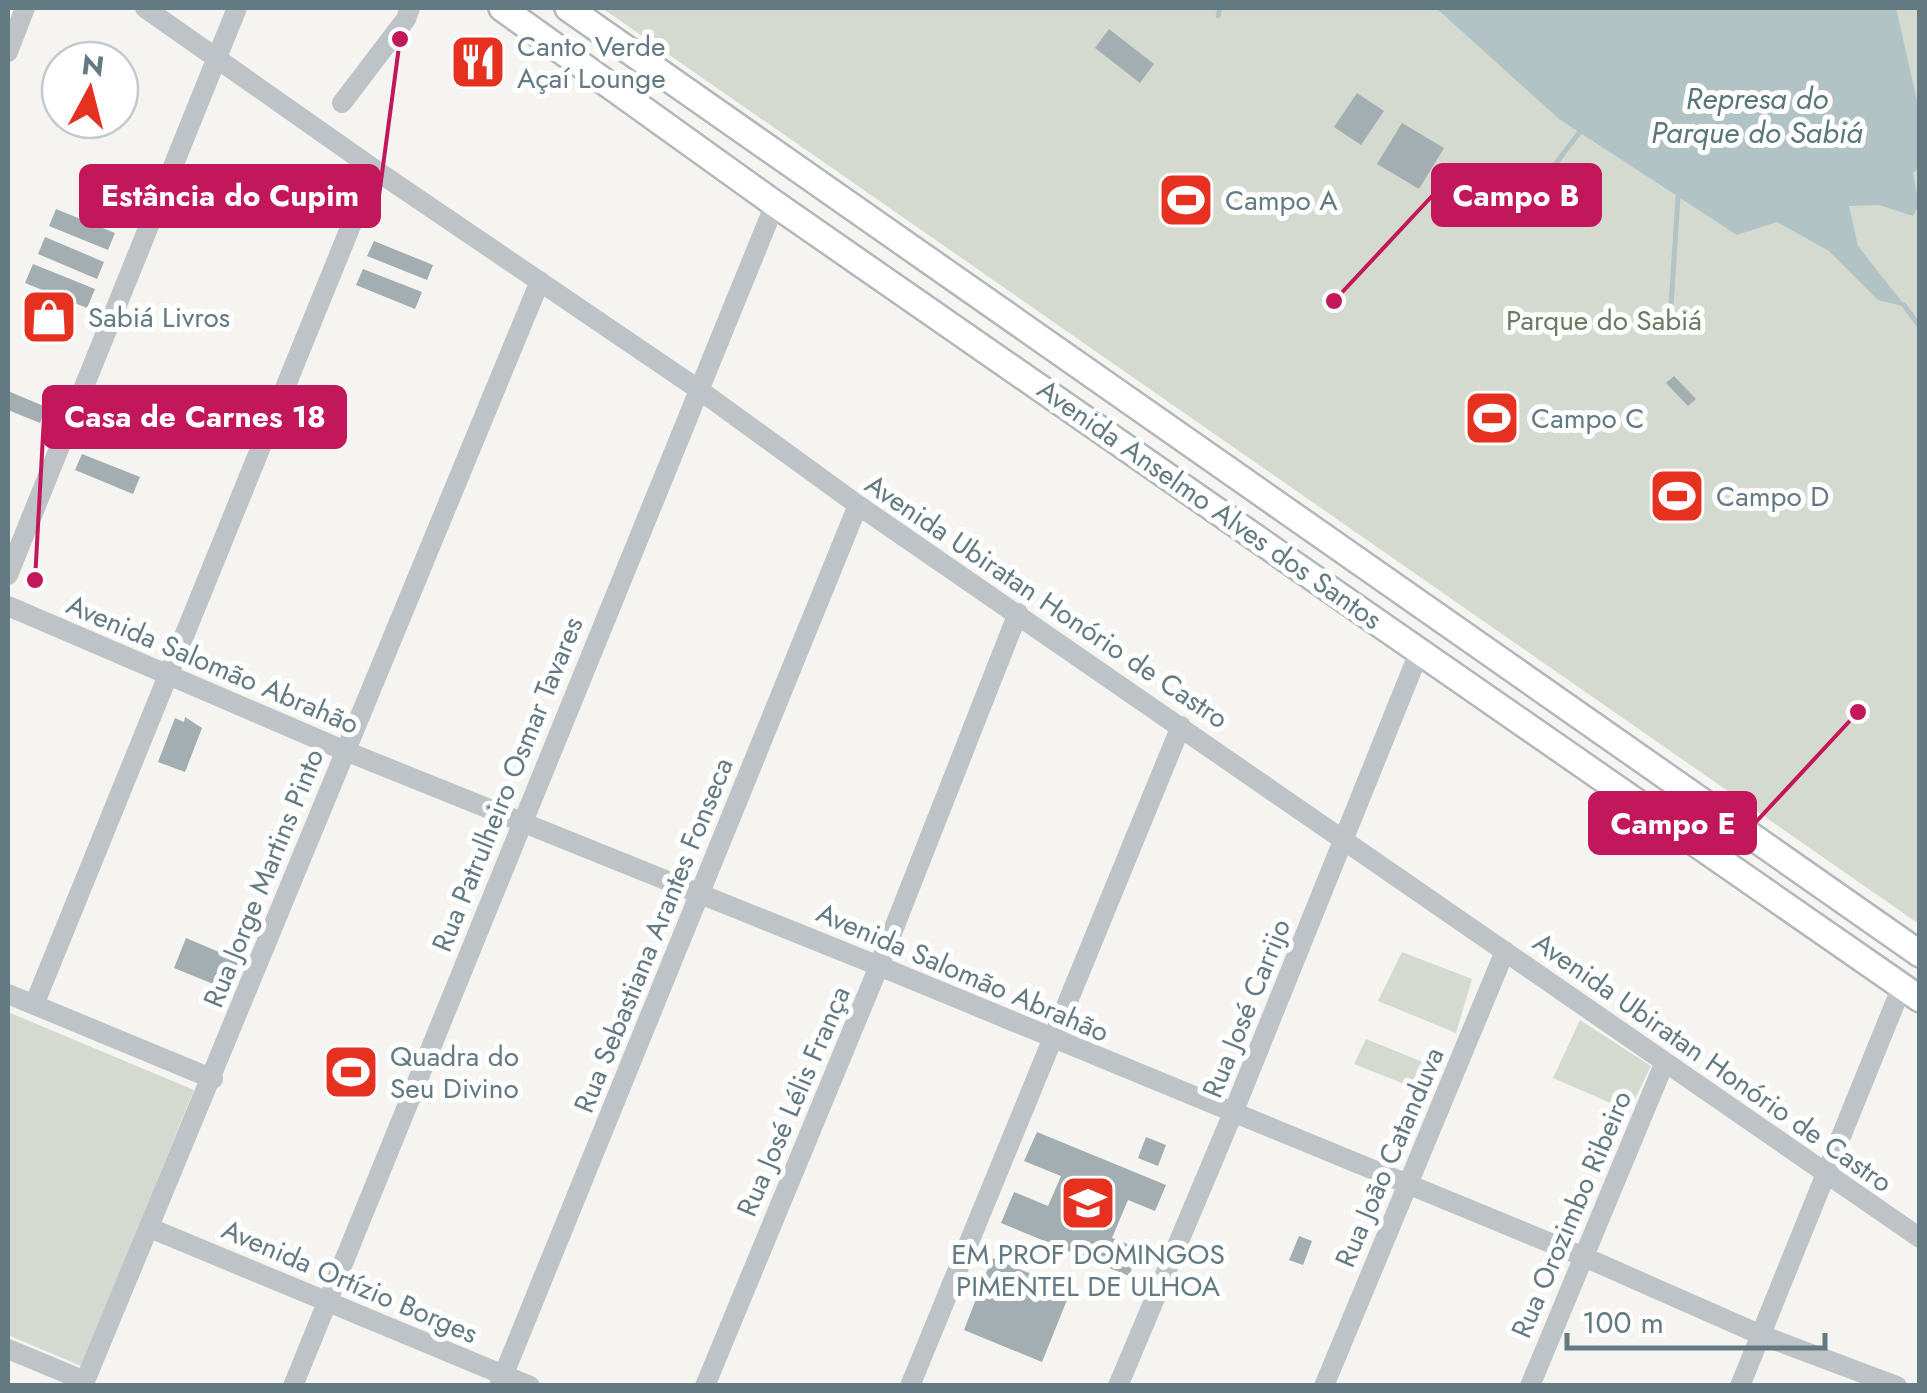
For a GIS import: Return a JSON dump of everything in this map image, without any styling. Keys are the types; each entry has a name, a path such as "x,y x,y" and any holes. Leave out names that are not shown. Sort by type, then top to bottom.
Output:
{"main road":[{"name":"Avenida Anselmo Alves dos Santos","path":"502,8 775,204 1911,993"},
{"name":"Avenida Anselmo Alves dos Santos","path":"568,8 1920,954"},
{"path":"1632,798 1656,768"},
{"path":"1677,829 1690,808 1706,804"}],"street":[{"path":"8,52 25,8"},
{"name":"Avenida Ubiratan Honório de Castro","path":"145,8 1920,1238"},
{"path":"8,575 237,8"},
{"path":"342,103 406,19 410,8"},
{"path":"34,1005 374,169"},
{"name":"Rua Patrulheiro Osmar Tavares","path":"293,1386 775,204"},
{"name":"Rua Jorge Martins Pinto","path":"84,1383 213,1079 343,750 540,280"},
{"name":"Rua Sebastiana Arantes Fonseca","path":"501,1380 858,505"},
{"name":"Avenida Salomão Abrahão","path":"8,606 343,750 879,966 1762,1334 1898,1386"},
{"name":"Rua José Lélis França","path":"705,1386 879,966 1018,613"},
{"name":"Rua José Carrijo","path":"1118,1386 1234,1114 1420,650"},
{"path":"910,1386 1181,726"},
{"name":"Rua João Catanduva","path":"1324,1386 1505,951"},
{"path":"1740,1386 1826,1176 1911,993"},
{"path":"8,994 213,1079"},
{"name":"Rua Orozimbo Ribeiro","path":"1530,1386 1664,1064"},
{"name":"Avenida Ortízio Borges","path":"150,1228 328,1301 501,1380 530,1386"},
{"path":"8,1349 84,1383"}],"green space":[{"name":"Parque do Sabiá","path":"602,8 1919,8 1919,924"},
{"path":"1402,952 1472,979 1456,1033 1378,1001"},
{"path":"8,1012 194,1090 81,1366 8,1335"},
{"path":"1580,1020 1651,1066 1629,1111 1553,1078"},
{"path":"1366,1039 1435,1067 1427,1093 1354,1064"}],"water":[{"name":"Represa do Parque do Sabiá","path":"1436,8 1896,8 1919,109 1919,168 1913,173 1919,205 1913,216 1879,205 1849,206 1858,246 1906,307 1878,300 1829,251 1777,222 1737,235 1559,119"}],"building":[{"path":"1109,29 1154,64 1140,83 1095,48"},
{"path":"1357,93 1384,111 1361,145 1334,127"},
{"path":"1402,123 1444,148 1419,189 1377,164"},
{"path":"56,209 115,233 108,250 49,226"},
{"path":"45,237 104,262 97,279 38,254"},
{"path":"374,241 433,265 427,280 367,256"},
{"path":"33,264 95,289 87,308 25,283"},
{"path":"363,269 422,292 415,309 356,285"},
{"path":"1674,376 1696,399 1688,406 1666,383"},
{"path":"8,391 46,407 40,423 8,410"},
{"path":"82,454 140,477 133,494 75,470"},
{"path":"185,717 202,728 185,772 158,762 175,718 184,722"},
{"path":"186,938 240,961 228,990 174,968"},
{"name":"EM PROF DOMINGOS PIMENTEL DE ULHOA","path":"1037,1132 1166,1185 1155,1211 1128,1200 1112,1238 1140,1249 1129,1276 1001,1223 1014,1192 1048,1206 1061,1176 1024,1161"},
{"name":"EM PROF DOMINGOS PIMENTEL DE ULHOA","path":"1146,1137 1166,1145 1158,1166 1138,1158"},
{"path":"1299,1236 1312,1241 1303,1265 1289,1260"},
{"path":"992,1258 1071,1290 1042,1362 964,1330"}],"waterway":[{"path":"1218,16 1220,8"},
{"path":"1534,192 1579,133"},
{"path":"1670,322 1678,197"},
{"path":"1904,305 1920,327"}],"place":[{"name":"Estância do Cupim","path":"400,39"},
{"name":"Canto Verde Açaí Lounge","path":"478,62"},
{"name":"Campo A","path":"1186,200"},
{"name":"Campo B","path":"1334,301"},
{"name":"Sabiá Livros","path":"49,317"},
{"name":"Campo C","path":"1492,418"},
{"name":"Campo D","path":"1677,496"},
{"name":"Casa de Carnes 18","path":"35,580"},
{"name":"Campo E","path":"1858,712"},
{"name":"Quadra do Seu Divino","path":"351,1072"},
{"name":"EM PROF DOMINGOS PIMENTEL DE ULHOA","path":"1088,1203"}]}
